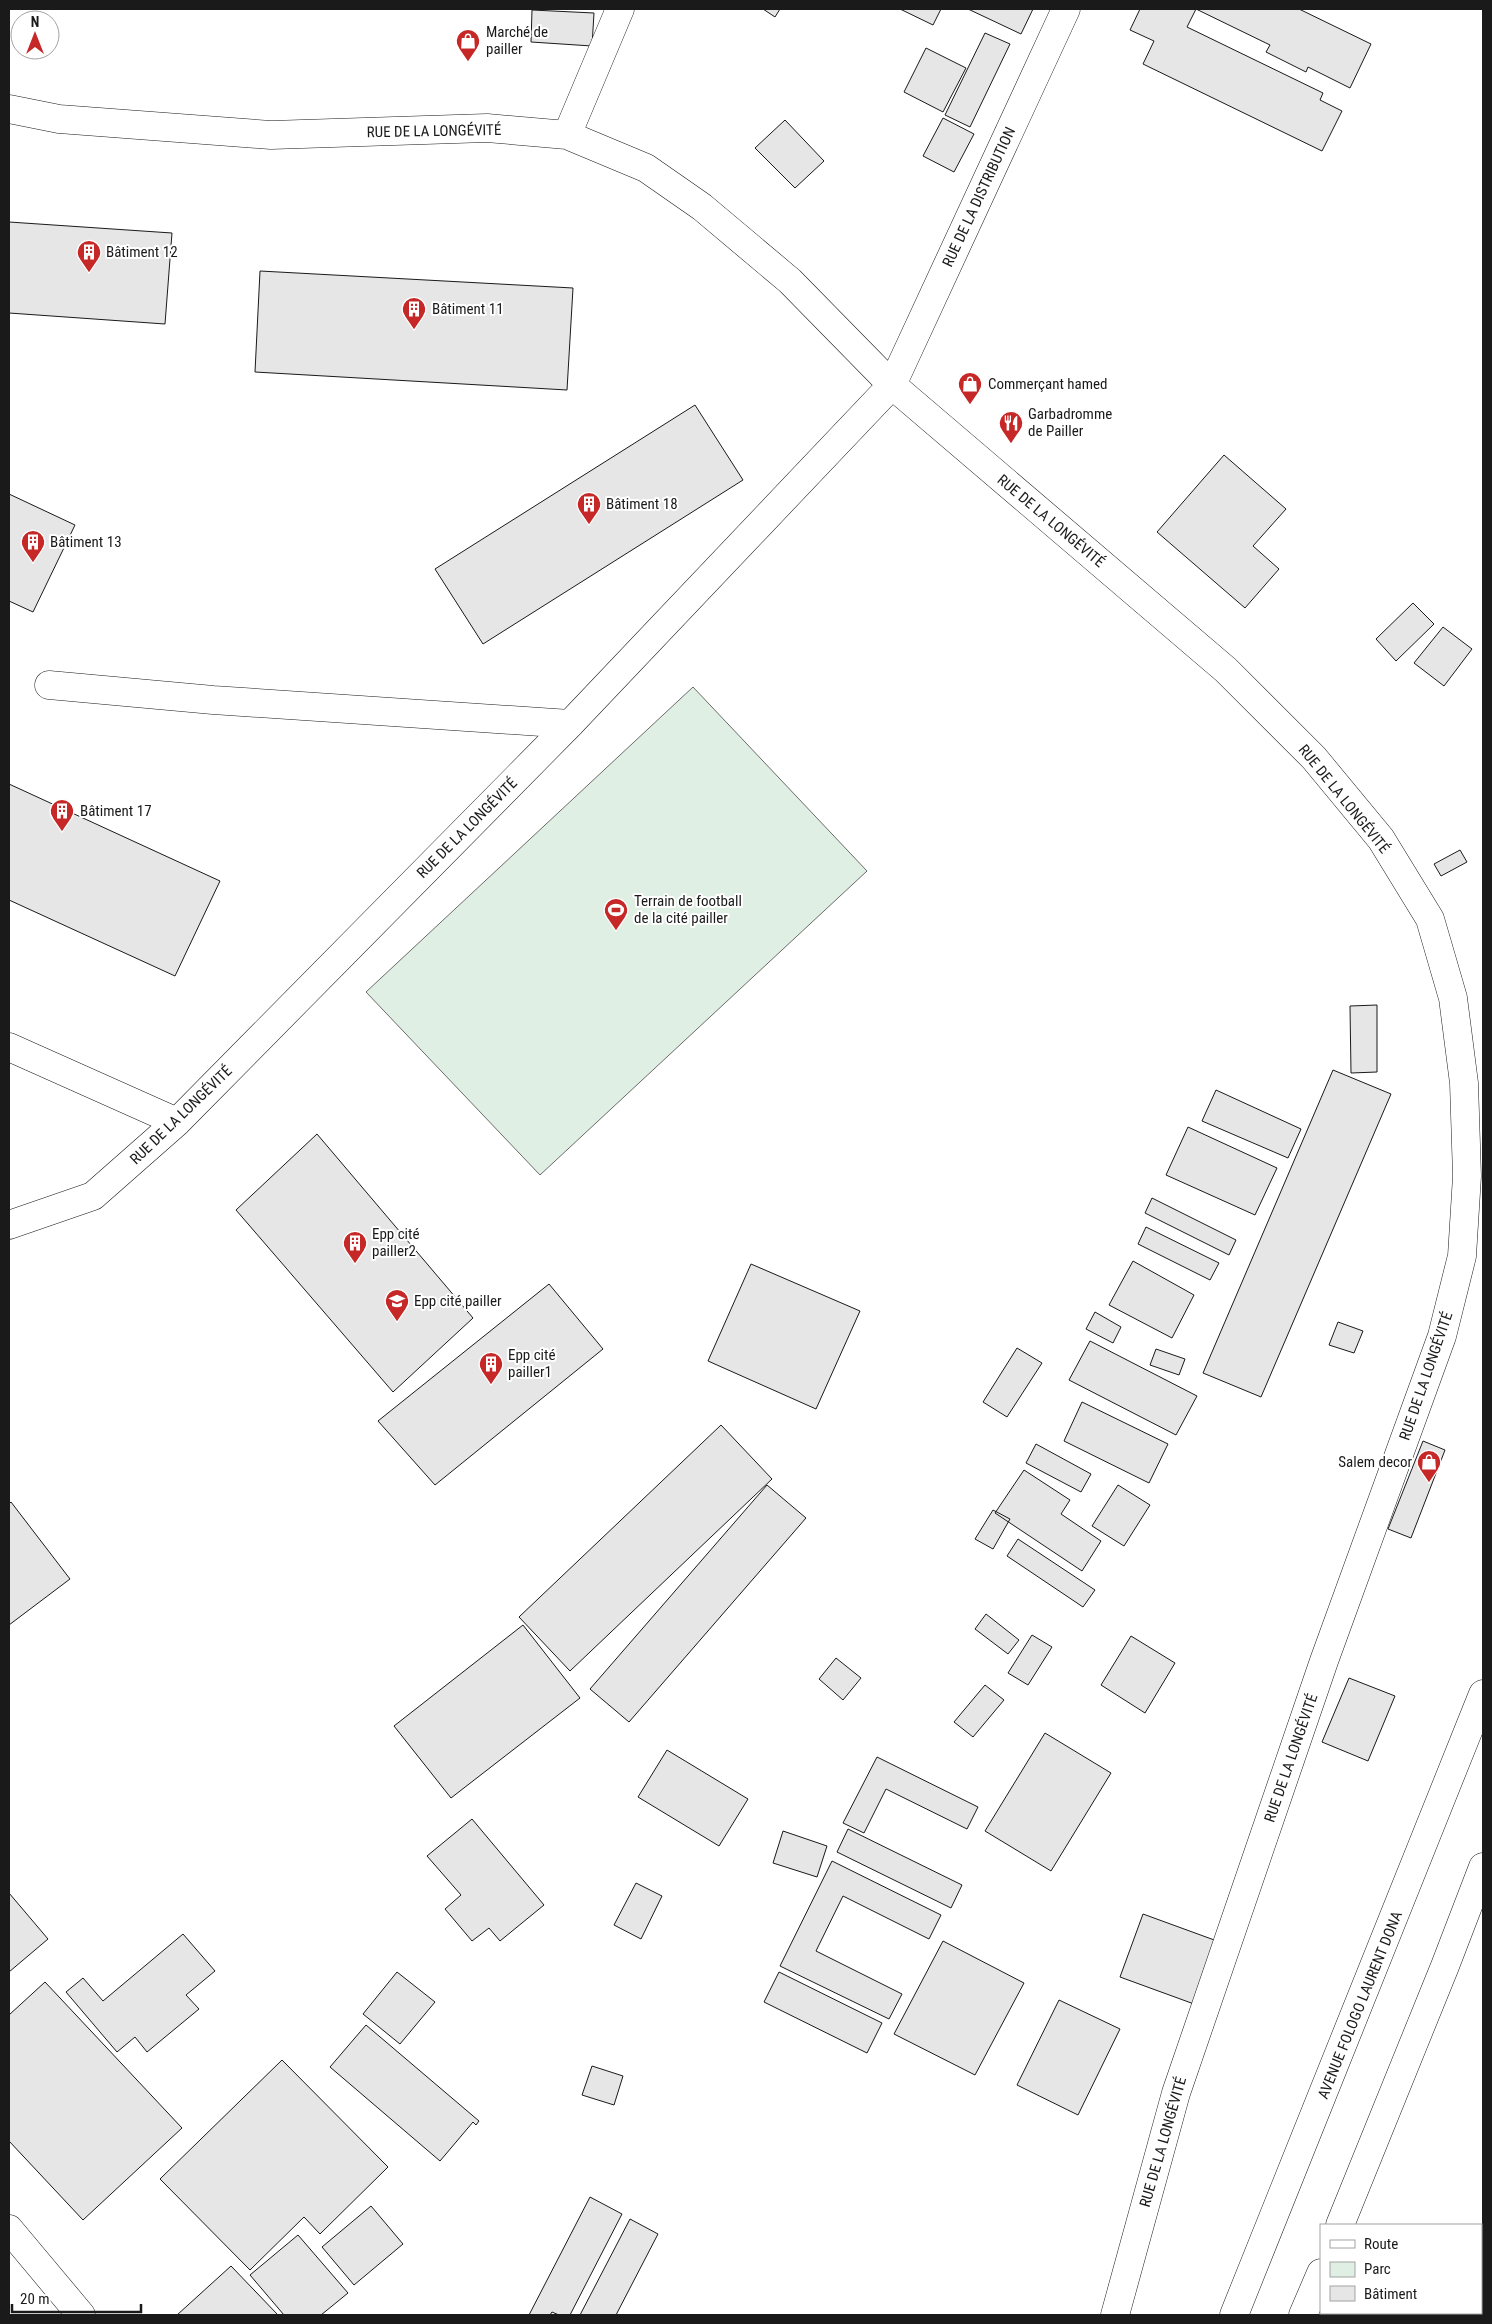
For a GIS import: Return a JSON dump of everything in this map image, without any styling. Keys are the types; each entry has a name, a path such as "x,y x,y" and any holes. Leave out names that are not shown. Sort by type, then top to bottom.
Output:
{"street":[{"path":"568,135 620,9"},
{"name":"RUE DE LA DISTRIBUTION","path":"892,385 1066,9"},
{"name":"RUE DE LA LONGÉVITÉ","path":"9,108 58,120 271,135 487,128 568,135 646,168 702,207 790,281 892,385 1226,670 1314,758 1375,832 1430,920 1453,998 1464,1083 1467,1176 1462,1256 1442,1336 1324,1661 1176,2093 1115,2315"},
{"name":"RUE DE LA LONGÉVITÉ","path":"9,1225 93,1196 176,1122 570,724 892,385"},
{"path":"49,685 214,700 570,724"},
{"path":"9,1047 176,1122"},
{"name":"AVENUE FOLOGO LAURENT DONA","path":"1234,2315 1483,1694"},
{"path":"1340,2224 1483,1867"},
{"path":"9,2229 81,2315"},
{"path":"1304,2315 1320,2275"}],"green space":[{"name":"Terrain de football de la cité pailler","path":"693,687 867,871 540,1175 366,992"}],"building":[{"path":"763,9 780,9 775,17"},
{"path":"900,9 941,9 933,25"},
{"path":"968,9 1033,9 1021,34"},
{"path":"1140,9 1196,9 1187,27 1323,93 1320,100 1342,111 1322,151 1143,64 1154,41 1130,30"},
{"path":"1196,9 1299,9 1371,44 1350,88 1308,67 1306,72 1266,52 1270,45"},
{"path":"532,10 594,13 592,46 531,42"},
{"path":"985,33 1010,44 970,127 945,115"},
{"path":"926,48 966,68 943,112 904,92"},
{"path":"943,118 974,134 954,172 923,156"},
{"path":"785,120 824,161 795,188 755,148"},
{"name":"Bâtiment 12","path":"9,222 172,233 165,324 9,313"},
{"name":"Bâtiment 11","path":"260,271 573,288 567,390 255,372"},
{"name":"Bâtiment 18","path":"695,405 743,480 483,644 435,569"},
{"path":"1224,455 1286,509 1253,546 1279,569 1245,608 1157,532"},
{"name":"Bâtiment 13","path":"9,494 75,525 33,612 9,601"},
{"path":"1413,603 1434,624 1396,661 1376,639"},
{"path":"1443,627 1472,649 1444,686 1414,663"},
{"name":"Bâtiment 17","path":"9,784 220,881 175,976 9,900"},
{"path":"1460,850 1467,862 1441,876 1434,864"},
{"path":"1377,1005 1377,1072 1351,1073 1350,1006"},
{"path":"1333,1070 1391,1094 1261,1397 1203,1373"},
{"path":"1216,1090 1301,1129 1288,1158 1202,1121"},
{"path":"1188,1127 1277,1168 1255,1215 1166,1175"},
{"name":"Epp cité pailler2","path":"317,1134 473,1318 393,1392 236,1210"},
{"path":"1152,1198 1236,1240 1229,1255 1145,1213"},
{"path":"1146,1227 1219,1263 1210,1280 1138,1244"},
{"path":"1133,1261 1194,1295 1172,1338 1109,1305"},
{"path":"751,1264 860,1311 816,1409 708,1361"},
{"name":"Epp cité pailler1","path":"549,1284 603,1349 435,1485 378,1421"},
{"path":"1095,1312 1121,1327 1113,1343 1086,1329"},
{"path":"1338,1322 1363,1331 1354,1353 1329,1345"},
{"path":"1090,1341 1197,1396 1176,1435 1069,1380"},
{"path":"1017,1348 1042,1363 1007,1417 983,1402"},
{"path":"1156,1349 1185,1359 1179,1375 1150,1365"},
{"path":"1082,1402 1168,1444 1149,1483 1064,1441"},
{"path":"721,1425 772,1479 570,1671 519,1617"},
{"path":"1423,1441 1445,1450 1411,1538 1388,1529"},
{"path":"1036,1444 1091,1474 1081,1492 1026,1463"},
{"path":"1024,1470 1070,1500 1061,1514 1101,1541 1082,1571 995,1513"},
{"path":"767,1485 806,1518 629,1722 590,1689"},
{"path":"1118,1485 1150,1505 1124,1546 1092,1526"},
{"path":"11,1502 70,1579 9,1625 9,1504"},
{"path":"993,1510 1010,1519 993,1549 975,1539"},
{"path":"1018,1539 1095,1590 1083,1607 1007,1556"},
{"path":"986,1614 1019,1640 1008,1654 975,1629"},
{"path":"523,1625 580,1698 451,1798 394,1726"},
{"path":"1032,1635 1052,1647 1028,1685 1008,1673"},
{"path":"1131,1636 1175,1663 1145,1713 1101,1685"},
{"path":"836,1658 861,1678 843,1700 819,1679"},
{"path":"1349,1678 1395,1696 1368,1761 1322,1742"},
{"path":"985,1685 1004,1700 973,1737 954,1722"},
{"path":"1045,1733 1111,1773 1051,1871 985,1831"},
{"path":"667,1750 748,1799 719,1846 638,1797"},
{"path":"877,1757 978,1807 967,1829 886,1789 864,1833 843,1823"},
{"path":"472,1819 544,1905 500,1941 489,1928 472,1941 445,1909 461,1895 427,1856"},
{"path":"848,1829 962,1885 951,1908 837,1852"},
{"path":"783,1831 827,1846 817,1877 773,1863"},
{"path":"832,1861 941,1915 929,1939 843,1896 816,1951 902,1994 889,2019 780,1966"},
{"path":"636,1883 662,1896 641,1939 614,1925"},
{"path":"9,1893 48,1939 9,1972"},
{"path":"1143,1914 1217,1941 1194,2004 1120,1977"},
{"path":"183,1934 215,1971 186,1995 199,2009 147,2052 135,2037 117,2052 66,1992 83,1978 103,2001"},
{"path":"943,1941 1024,1983 975,2075 894,2034"},
{"path":"397,1972 435,2002 400,2044 363,2014"},
{"path":"779,1972 882,2023 867,2053 764,2002"},
{"path":"45,1982 182,2128 83,2220 9,2141 9,2015"},
{"path":"1059,2000 1120,2029 1078,2115 1017,2085"},
{"path":"366,2025 479,2121 476,2125 473,2122 440,2161 330,2067"},
{"path":"282,2060 388,2167 320,2234 304,2217 250,2270 160,2179"},
{"path":"592,2066 623,2076 614,2105 582,2095"},
{"path":"590,2197 622,2214 570,2315 559,2315 552,2312 550,2315 529,2315"},
{"path":"371,2206 403,2244 354,2285 322,2247"},
{"path":"630,2219 658,2234 616,2315 580,2315"},
{"path":"298,2235 348,2293 321,2315 284,2315 250,2275"},
{"path":"231,2266 278,2315 177,2315"}],"place":[{"name":"Marché de pailler","path":"468,62"},
{"name":"Bâtiment 12","path":"89,273"},
{"name":"Bâtiment 11","path":"414,330"},
{"name":"Commerçant hamed","path":"970,405"},
{"name":"Garbadromme de Pailler","path":"1011,444"},
{"name":"Bâtiment 18","path":"589,525"},
{"name":"Bâtiment 13","path":"33,563"},
{"name":"Bâtiment 17","path":"62,832"},
{"name":"Terrain de football de la cité pailler","path":"616,931"},
{"name":"Epp cité pailler2","path":"355,1264"},
{"name":"Epp cité pailler","path":"397,1322"},
{"name":"Epp cité pailler1","path":"491,1385"},
{"name":"Salem decor","path":"1429,1483"}]}
